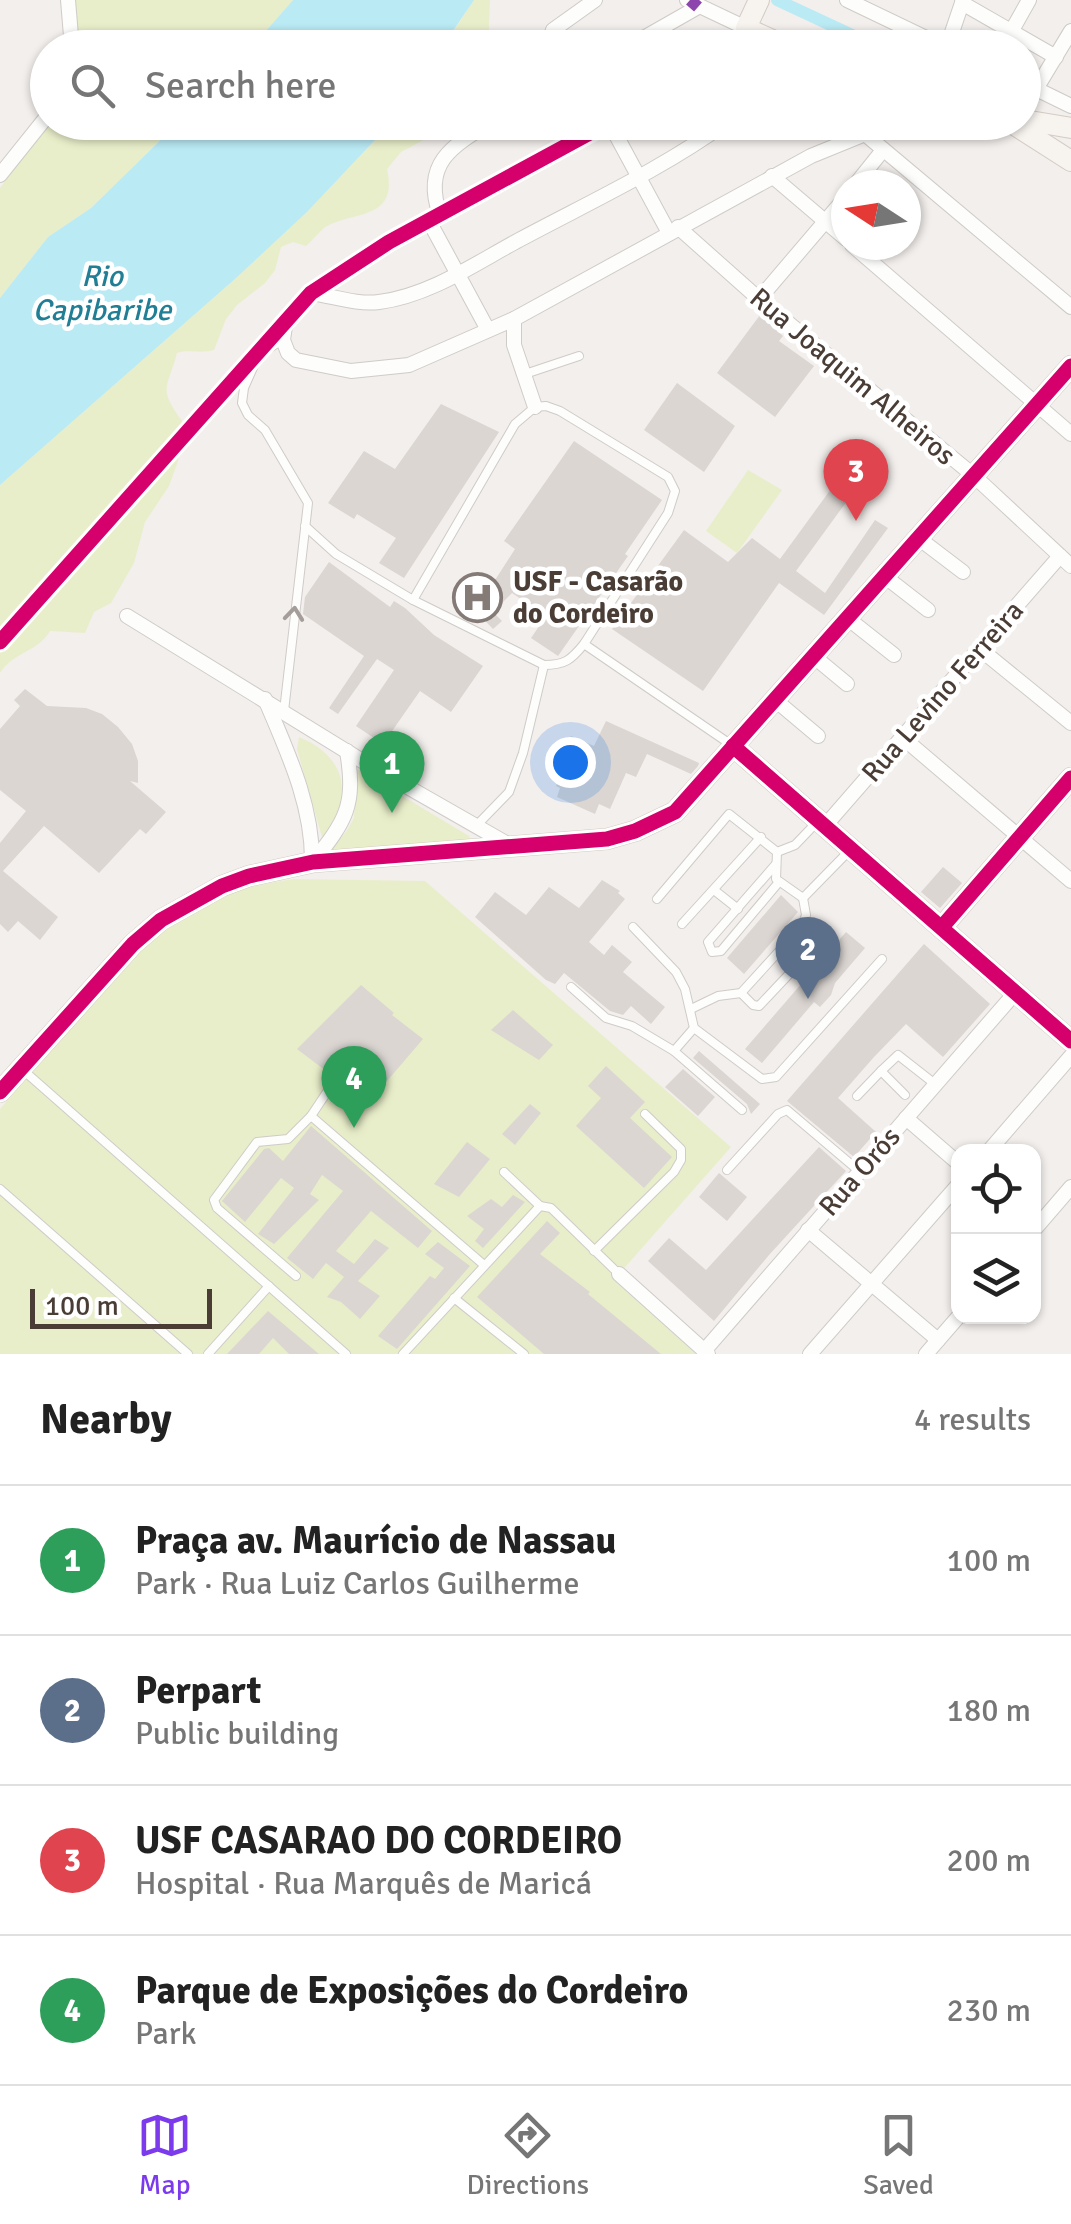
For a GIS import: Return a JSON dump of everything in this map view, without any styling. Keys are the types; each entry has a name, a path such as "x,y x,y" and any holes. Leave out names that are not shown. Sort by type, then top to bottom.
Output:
{"main road":[{"path":"750,30 746,28 758,2"},
{"path":"1041,125 1071,128"},
{"path":"1041,137 1071,161"},
{"path":"0,1092 134,944 162,920 222,886 313,862 607,839 662,819 690,798 883,574 1071,366"},
{"path":"733,746 1071,1040"},
{"path":"942,927 1071,778"}],"street":[{"path":"68,0 70,30"},
{"path":"552,30 595,0"},
{"path":"847,0 911,30"},
{"path":"1013,30 1029,0"},
{"path":"953,30 963,2 1009,30"},
{"path":"653,30 692,4 746,28"},
{"path":"1041,74 1071,31"},
{"path":"1041,48 1056,57"},
{"path":"1041,91 1071,106"},
{"path":"0,175 30,138"},
{"path":"464,140 440,164 432,189 435,218 488,330"},
{"path":"579,140 356,260 311,292 290,316 283,340 288,352 296,360 351,371 409,365 514,318 772,176 850,140"},
{"path":"620,140 674,230"},
{"path":"311,292 362,303 404,297 458,273 702,140"},
{"path":"872,140 1071,308"},
{"path":"868,170 883,150"},
{"path":"772,176 831,226"},
{"path":"759,299 831,216"},
{"name":"Rua Joaquim Alheiros","path":"674,230 973,475 1066,561"},
{"path":"869,260 1071,434"},
{"path":"514,318 514,345 534,407"},
{"path":"917,537 963,572"},
{"name":"Rua Levino Ferreira","path":"821,824 1066,561"},
{"path":"883,574 928,610"},
{"path":"127,616 516,849"},
{"path":"846,617 894,655"},
{"path":"980,649 1071,723"},
{"path":"812,655 847,684"},
{"path":"265,698 302,792 312,835 313,862"},
{"path":"774,699 818,736"},
{"path":"902,738 1071,881"},
{"path":"313,862 338,830 348,809 353,784 347,751"},
{"name":"Rua Orós","path":"706,1352 1016,993"},
{"path":"995,1144 1071,1056"},
{"path":"906,1118 951,1157"},
{"path":"1041,1220 1071,1188"},
{"path":"810,1354 951,1193"},
{"path":"808,1230 938,1340"},
{"path":"619,1274 706,1352"},
{"path":"926,1354 952,1324"}],"lane":[{"path":"283,340 264,351 256,362 242,402 248,415 265,430 308,504 284,710"},
{"path":"522,375 579,356"},
{"path":"304,526 336,554 413,600 544,665 570,661 584,644 668,513 674,491 668,477 560,411 534,407 515,424 413,600"},
{"path":"584,644 733,746"},
{"path":"476,826 509,792 523,753 544,665"},
{"path":"657,899 726,815 734,814 777,852 778,882 803,898 806,915 802,926 741,994 718,996 691,1009"},
{"path":"777,852 795,845 821,824"},
{"path":"682,924 762,837"},
{"path":"803,898 851,849"},
{"path":"778,862 708,942 712,952 721,951 778,882"},
{"path":"714,890 738,909"},
{"path":"634,928 676,972 694,1028 756,1076 769,1080 776,1077 882,959"},
{"path":"741,994 759,1006 792,971 782,950"},
{"path":"571,987 606,1018 632,1026 674,1051 742,1110"},
{"path":"674,1051 694,1028"},
{"path":"857,1096 898,1055 935,1084"},
{"path":"20,1068 346,1354"},
{"path":"881,1070 905,1094"},
{"path":"296,1276 218,1208 214,1200 258,1142 288,1139 312,1116 331,1086"},
{"path":"727,1170 778,1114 787,1110 859,1171"},
{"path":"594,1251 674,1172 681,1160 682,1150 645,1114"},
{"path":"312,1116 484,1265"},
{"path":"504,1172 540,1206 551,1208 619,1274"},
{"path":"0,1189 188,1354"},
{"path":"403,1354 540,1206"},
{"path":"208,1354 268,1286"},
{"path":"454,1298 524,1354"}],"green space":[{"path":"63,0 293,0 267,30 66,30"},
{"path":"474,0 490,0 489,30 454,30"},
{"path":"36,140 161,140 91,208 48,237 0,298 0,188"},
{"path":"375,140 423,140 401,152 387,169 389,186 379,206 324,228 306,246 293,242 281,247 275,270 226,319 214,350 177,353 167,394 182,421 178,461 169,486 145,522 134,563 111,603 94,612 85,633 50,631 0,673 0,485 307,212"},
{"path":"748,470 782,490 737,553 706,531"},
{"path":"299,737 328,756 341,780 339,808 322,837 297,749"},
{"path":"357,769 469,836 472,843 328,854 354,818"},
{"path":"294,879 425,881 731,1147 619,1274 617,1283 696,1354 0,1354 0,1109 100,991 156,938 220,897"}],"water":[{"path":"293,0 474,0 454,30 267,30"},
{"name":"Rio Capibaribe","path":"161,140 375,140 307,212 235,279 0,485 0,298 48,237 91,208"}],"building":[{"path":"760,315 783,336 779,341 814,366 775,417 717,373"},
{"path":"677,383 735,426 704,472 644,430"},
{"path":"441,404 499,432 404,578 379,563 396,538 357,514 354,519 328,503 364,451 395,469"},
{"path":"574,441 662,500 558,656 531,638 546,616 512,593 493,612 502,621 493,629 454,589 471,573 488,591 515,549 504,541"},
{"path":"831,489 847,501 796,571 825,593 875,520 888,528 824,615 779,583 703,691 612,629 684,530 728,562 752,538 780,559"},
{"path":"329,562 390,607 394,601 405,608 434,635 483,666 451,712 420,691 383,744 356,726 394,670 377,659 338,714 329,708 364,656 303,614 305,597"},
{"path":"25,689 47,706 86,708 102,714 118,727 132,744 138,761 138,783 130,781 166,812 146,834 140,829 99,873 44,826 3,871 58,917 40,940 18,921 8,932 0,924 0,843 26,811 0,790 0,729 20,706 14,700"},
{"path":"606,721 699,763 698,766 691,774 647,754 636,777 626,773 610,809 599,804 595,814 557,797 560,788 556,786 573,748 564,744 571,736 594,746"},
{"path":"943,867 962,883 940,908 921,892"},
{"path":"602,880 625,899 589,942 604,955 612,945 632,962 623,972 665,1007 651,1024 631,1006 623,1015 610,1011 564,973 555,984 546,980 475,917 495,892 526,915 549,887 579,908"},
{"path":"781,895 798,912 744,974 727,958"},
{"path":"846,932 865,948 835,983 831,995 820,1007 814,1002 762,1063 745,1049"},
{"path":"924,944 990,1004 943,1057 906,1024 874,1057 838,1098 876,1132 854,1157 787,1101"},
{"path":"361,985 423,1039 363,1109 334,1077 297,1049"},
{"path":"513,1010 553,1045 539,1060 491,1030"},
{"path":"699,1051 760,1104 751,1114 747,1104 693,1058"},
{"path":"606,1066 645,1102 630,1118 672,1157 644,1188 576,1126 601,1098 588,1086"},
{"path":"683,1069 715,1097 698,1116 665,1087"},
{"path":"530,1104 541,1113 515,1145 502,1134"},
{"path":"311,1126 432,1231 418,1248 371,1211 336,1251 354,1264 375,1239 389,1248 358,1281 380,1296 360,1319 341,1302 327,1297 344,1277 326,1263 313,1279 287,1258 343,1191 322,1175 310,1194 319,1200 274,1244 258,1234 294,1188 281,1178 245,1222 222,1201 264,1149 269,1148 283,1161"},
{"path":"467,1142 490,1159 459,1197 434,1184"},
{"path":"819,1147 846,1171 714,1321 648,1261 669,1238 706,1270"},
{"path":"719,1173 747,1197 727,1221 699,1197"},
{"path":"513,1195 525,1202 483,1248 475,1241 484,1229 467,1216 491,1199 502,1207"},
{"path":"547,1221 560,1233 540,1254 661,1354 544,1354 477,1297"},
{"path":"438,1242 470,1266 397,1349 378,1336 430,1276 435,1279 444,1268 425,1254"},
{"path":"268,1311 319,1354 289,1354 273,1338 259,1354 227,1354"}],"waterway":[{"path":"777,0 841,30"}],"marked path":[{"path":"690,0 698,7"}],"cycle path":[{"path":"0,642 311,293 389,242 577,140"},
{"path":"0,1092 133,944 161,920 222,886 313,862 607,839 675,812 1071,366"},
{"path":"733,746 1071,1041"},
{"path":"942,927 1071,778"}],"place":[{"name":"USF CASARAO DO CORDEIRO","path":"856,521"},
{"name":"USF - Casarão do Cordeiro","path":"478,597"},
{"name":"Praça av. Maurício de Nassau","path":"392,813"},
{"name":"Perpart","path":"808,999"},
{"name":"Parque de Exposições do Cordeiro","path":"354,1128"}]}
